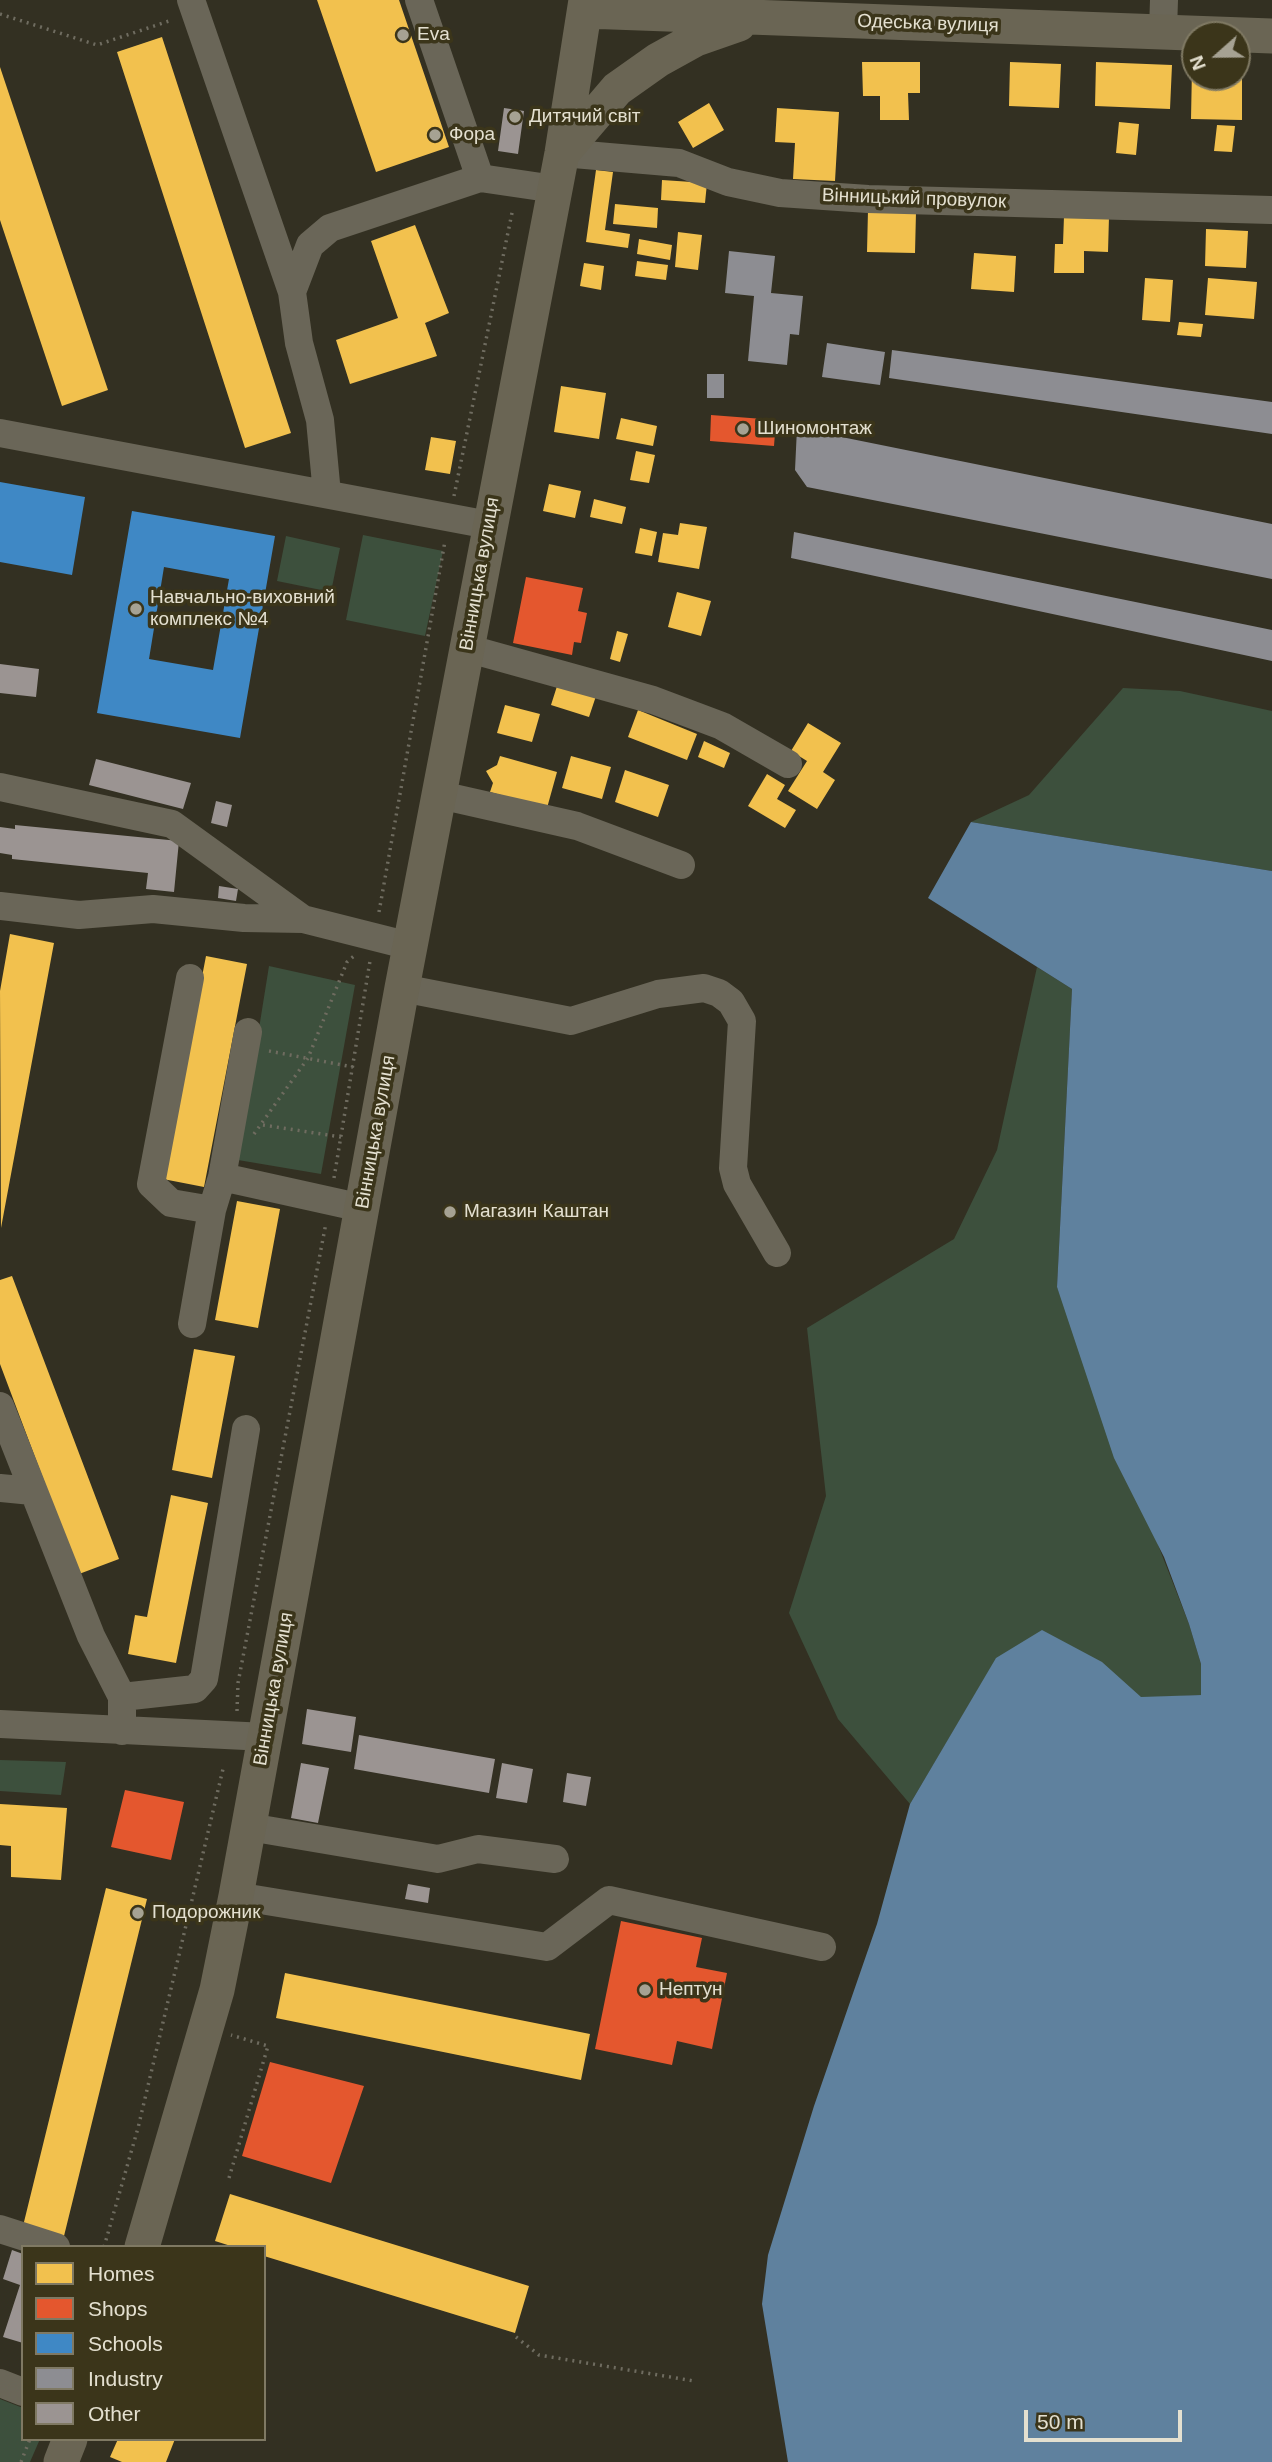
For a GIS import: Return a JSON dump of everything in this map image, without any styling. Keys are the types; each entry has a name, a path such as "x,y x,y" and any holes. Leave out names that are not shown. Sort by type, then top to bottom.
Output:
{"main road":[{"name":"Одеська вулиця","path":"585,5 772,12 1164,15 1272,36"},
{"name":"Вінницька вулиця","path":"143,2245 213,2003 236,1896 266,1737 346,1205 402,988 562,153 585,5"},
{"path":"562,153 617,89 658,60 696,39 772,12"},
{"path":"579,46 592,69 611,75 658,60"},
{"path":"61,2462 69,2441"}],"street":[{"path":"419,0 480,178"},
{"path":"192,6 292,292 299,343 320,420 327,494"},
{"name":"Вінницький провулок","path":"562,153 679,163 728,181 780,193 869,199 1271,210"},
{"path":"292,292 310,245 330,228 480,178 555,189"},
{"path":"0,433 489,525"},
{"path":"466,648 653,700 722,726 788,764"},
{"path":"3,784 172,824 303,919"},
{"path":"440,795 578,825 681,865"},
{"path":"0,906 79,915 153,909 244,918 303,919 410,946"},
{"path":"190,978 150,1184 171,1203 212,1210"},
{"path":"402,988 571,1021 658,994 704,988 719,993 732,1002 742,1021 733,1168 737,1184 778,1252"},
{"path":"192,1324 247,1039"},
{"path":"223,1171 346,1205"},
{"path":"0,1406 91,1636 122,1697 122,1731"},
{"path":"122,1697 195,1689 204,1679 246,1429"},
{"path":"0,1488 32,1491"},
{"path":"0,1724 266,1737"},
{"path":"248,1827 438,1859 478,1849 555,1859"},
{"path":"236,1896 547,1947 609,1899 822,1947"},
{"path":"0,2229 50,2245"},
{"path":"0,2383 21,2391"}],"path":[{"path":"0,15 97,45 192,6"},
{"path":"237,1713 238,1683 346,1205 341,1137 425,636 519,184"},
{"path":"223,1171 263,1125 308,1058 347,962 374,939"},
{"path":"247,1039 308,1058 353,1067"},
{"path":"232,1119 341,1137"},
{"path":"105,2245 138,2128 223,1769"},
{"path":"226,2033 268,2046 229,2178"},
{"path":"516,2337 539,2356 694,2381"},
{"path":"21,2462 29,2441"}],"green space":[{"path":"363,535 443,551 425,636 346,620"},
{"path":"286,536 340,548 331,592 277,581"},
{"path":"1123,688 1180,691 1272,711 1272,871 971,822 1029,795"},
{"path":"269,966 355,985 321,1174 238,1160"},
{"path":"1037,967 1072,989 1057,1287 1189,1624 1201,1664 1201,1695 1141,1698 996,1659 910,1804 838,1719 789,1613 826,1496 807,1328 954,1239 997,1150"},
{"path":"0,1760 66,1762 61,1795 0,1791"},
{"path":"0,2399 21,2407 21,2441 39,2441 30,2462 0,2462"}],"water":[{"path":"971,822 1272,871 1272,2462 788,2462 762,2304 768,2255 814,2106 877,1924 910,1804 996,1658 1042,1630 1102,1662 1141,1697 1201,1695 1201,1664 1189,1624 1164,1557 1114,1458 1057,1287 1072,989 928,898"}],"building: Homes":[{"path":"317,0 399,0 449,147 376,172"},
{"path":"162,37 291,433 245,448 117,52"},
{"path":"862,62 920,62 920,93 908,93 909,120 880,120 880,96 863,96"},
{"path":"1010,62 1061,64 1059,108 1009,106"},
{"path":"1096,62 1172,65 1170,109 1095,106"},
{"path":"0,67 108,390 62,406 0,220"},
{"path":"1192,91 1242,91 1242,120 1191,119"},
{"path":"709,103 724,130 693,148 678,122"},
{"path":"777,108 839,112 835,181 793,179 795,143 775,142"},
{"path":"1119,122 1139,124 1136,155 1116,153"},
{"path":"1217,125 1235,126 1232,152 1214,151"},
{"path":"596,170 613,172 605,230 630,234 628,248 586,242"},
{"path":"662,180 707,183 705,203 661,200"},
{"path":"615,204 658,208 657,228 613,224"},
{"path":"868,210 916,212 915,253 867,252"},
{"path":"1064,216 1109,217 1108,252 1084,251 1084,273 1054,273 1055,244 1063,244"},
{"path":"415,225 449,313 425,323 437,356 350,384 336,340 398,318 371,241"},
{"path":"1206,229 1248,231 1246,268 1205,266"},
{"path":"678,232 702,235 698,270 675,267"},
{"path":"639,239 672,245 670,260 637,254"},
{"path":"974,253 1016,256 1014,292 971,289"},
{"path":"637,261 668,265 666,280 635,276"},
{"path":"584,263 604,266 601,290 580,286"},
{"path":"1145,278 1173,280 1170,322 1142,320"},
{"path":"1208,278 1257,282 1254,319 1205,315"},
{"path":"1179,322 1203,324 1201,337 1177,335"},
{"path":"561,386 606,393 599,439 554,432"},
{"path":"621,418 657,426 653,446 616,439"},
{"path":"431,437 456,441 450,474 425,470"},
{"path":"636,451 655,455 649,483 630,480"},
{"path":"549,484 581,491 575,518 543,511"},
{"path":"594,499 626,507 622,524 590,517"},
{"path":"680,523 707,527 699,569 658,562 663,533 678,535"},
{"path":"640,528 657,532 652,556 635,553"},
{"path":"677,592 711,601 701,636 668,627"},
{"path":"617,631 628,634 620,662 610,659"},
{"path":"558,683 596,696 589,717 551,705"},
{"path":"505,705 540,714 532,742 497,733"},
{"path":"638,710 697,734 687,760 628,737"},
{"path":"808,723 841,743 823,772 835,780 817,809 788,791 807,761 791,751"},
{"path":"704,741 730,753 724,768 698,757"},
{"path":"500,756 557,772 547,808 490,792 493,783 486,771 497,765"},
{"path":"571,756 611,767 602,799 562,788"},
{"path":"625,770 669,785 658,817 615,802"},
{"path":"767,774 785,785 777,799 796,810 785,828 748,806"},
{"path":"10,934 54,943 1,1228 0,991"},
{"path":"206,956 247,964 204,1187 163,1179"},
{"path":"237,1201 280,1209 258,1328 215,1320"},
{"path":"12,1276 119,1559 79,1574 0,1364 0,1280"},
{"path":"194,1349 235,1356 212,1478 172,1470"},
{"path":"171,1495 208,1503 176,1663 128,1654 135,1615 147,1617"},
{"path":"0,1804 67,1808 61,1880 11,1877 11,1846 0,1845"},
{"path":"106,1888 147,1899 64,2236 23,2226"},
{"path":"285,1973 590,2034 581,2080 276,2018"},
{"path":"230,2194 529,2286 515,2333 266,2257 266,2245 228,2245 215,2241"},
{"path":"117,2441 174,2441 166,2462 122,2462 110,2457"}],"building: Shops":[{"path":"711,415 776,420 774,446 710,441"},
{"path":"526,577 583,588 578,611 587,613 581,643 574,642 572,655 513,643"},
{"path":"125,1790 184,1802 171,1860 111,1847"},
{"path":"621,1921 702,1938 696,1967 727,1973 712,2049 677,2041 672,2065 595,2049"},
{"path":"270,2062 364,2086 331,2183 242,2156"}],"building: Schools":[{"path":"0,482 85,497 72,575 0,562"},
{"path":"132,511 275,536 240,738 97,713","holes":["164,567 229,579 213,670 149,659"]}],"building: Industry":[{"path":"729,251 775,256 771,293 803,296 799,335 790,334 787,365 748,361 754,296 725,293"},
{"path":"827,343 885,352 880,385 822,377"},
{"path":"892,350 1272,402 1272,434 889,378"},
{"path":"707,374 724,374 724,398 707,398"},
{"path":"797,428 1272,524 1272,579 807,487 795,470"},
{"path":"794,532 1272,630 1272,661 791,558"}],"building: Other":[{"path":"504,108 524,111 518,154 498,151"},
{"path":"0,664 39,669 36,697 0,693"},
{"path":"96,759 191,783 183,809 89,785"},
{"path":"216,801 232,805 227,827 211,823"},
{"path":"15,825 179,841 174,892 146,889 148,873 12,859 12,855 0,853 0,827 15,829"},
{"path":"219,886 238,889 236,901 218,898"},
{"path":"307,1709 356,1717 351,1752 302,1744"},
{"path":"359,1735 495,1759 489,1793 354,1769"},
{"path":"301,1763 329,1768 318,1823 291,1818"},
{"path":"502,1763 533,1769 527,1803 496,1798"},
{"path":"567,1773 591,1777 586,1806 563,1802"},
{"path":"408,1884 430,1888 428,1903 405,1899"},
{"path":"12,2250 21,2253 21,2342 3,2337 20,2285 3,2279"}],"place":[{"name":"Eva","path":"403,35"},
{"name":"Дитячий світ","path":"515,117"},
{"name":"Фора","path":"435,135"},
{"name":"Шиномонтаж","path":"743,429"},
{"name":"Навчально-виховний комплекс №4","path":"136,609"},
{"name":"Магазин Каштан","path":"450,1212"},
{"name":"Подорожник","path":"138,1913"},
{"name":"Нептун","path":"645,1990"}]}
